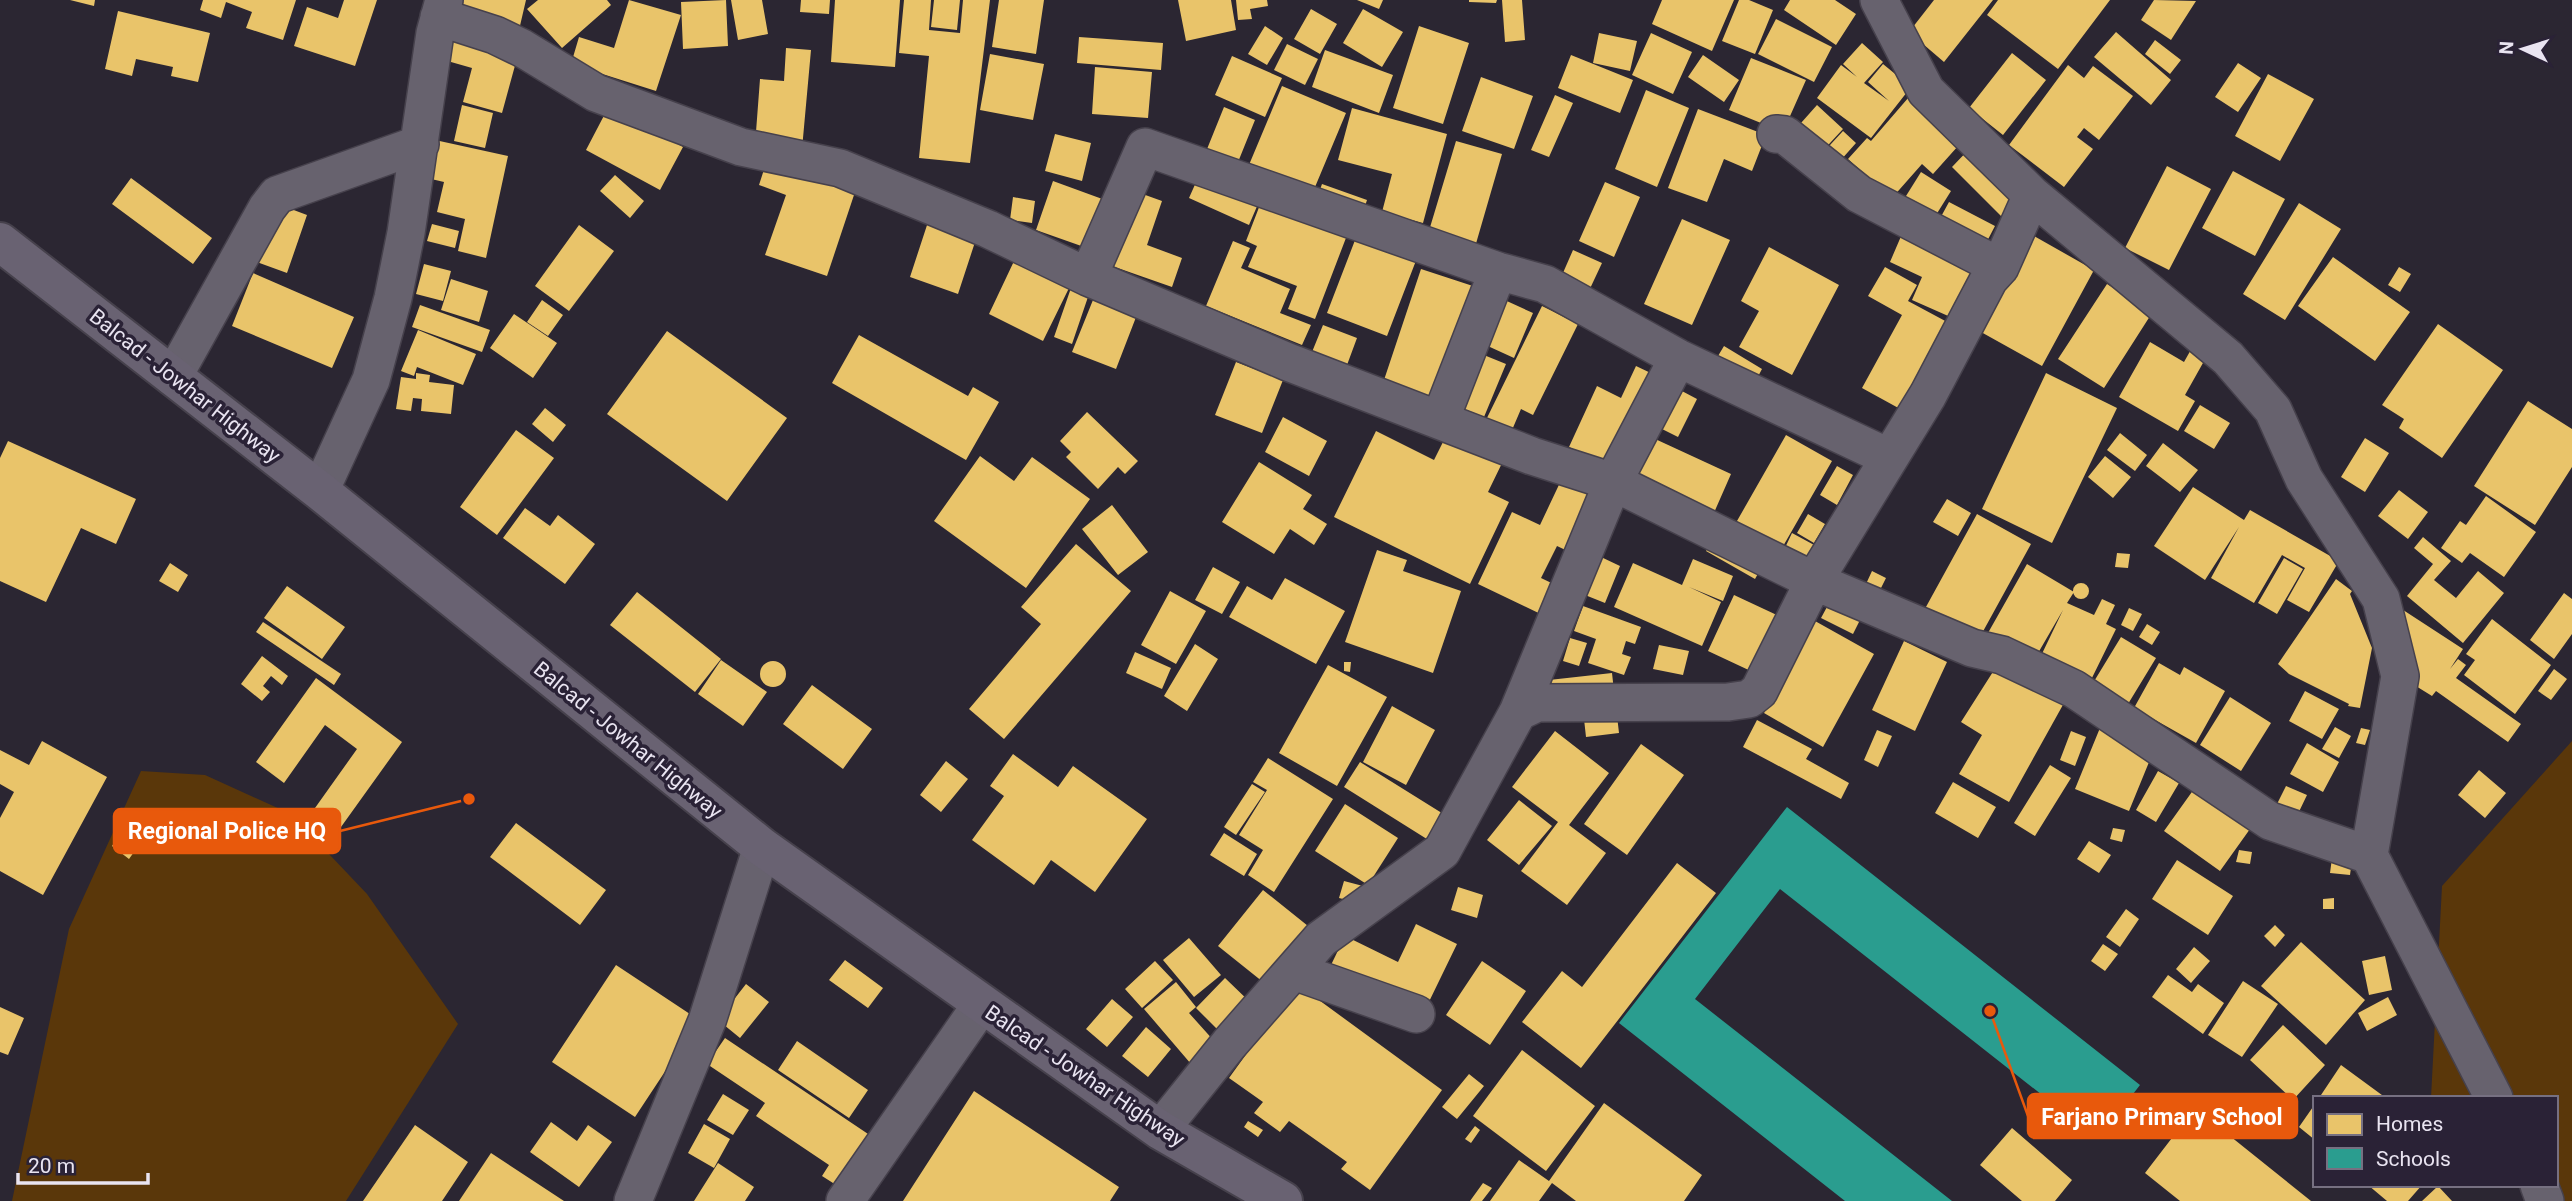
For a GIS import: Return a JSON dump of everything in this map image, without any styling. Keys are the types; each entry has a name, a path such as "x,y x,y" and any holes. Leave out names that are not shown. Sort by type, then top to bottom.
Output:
{"main road":[{"name":"Balcad - Jowhar Highway","path":"0,242 320,491 762,847 1160,1130 1283,1201"}],"street":[{"path":"1879,0 1926,91 2032,195 2228,358 2273,410 2304,479 2381,599 2400,676 2369,855 2493,1096"},
{"path":"320,491 371,380 393,299 442,8 522,48 596,93 741,147 840,168 988,229 1088,277 1288,362 1613,482 1814,581 1972,648 2002,655 2074,690 2270,821 2369,855"},
{"path":"1776,134 1784,135 1859,194 2000,267"},
{"path":"173,377 267,208 277,195 421,144"},
{"path":"1088,277 1145,146 1498,271 1545,284 1678,358 1888,457"},
{"path":"1518,712 1537,704 1728,702 1749,699 1759,691 1814,581 1928,395 1989,279 2000,267 2032,195"},
{"path":"1440,420 1498,271"},
{"path":"1160,1130 1229,1044 1321,939 1442,851 1518,712 1613,482 1678,358"},
{"path":"633,1201 707,1021 762,847"},
{"path":"1294,971 1416,1014"},
{"path":"845,1201 981,1005"}],"shaded area":[{"path":"2572,741 2572,1201 2551,1201 2555,1187 2558,1187 2558,1096 2431,1096 2442,886"},
{"path":"141,771 205,775 291,814 367,894 458,1024 346,1201 12,1201 69,929"}],"building: Homes":[{"path":"70,0 95,0 94,6"},
{"path":"203,0 296,0 283,40 246,28 252,12 226,2 221,18 200,10"},
{"path":"344,0 377,0 355,66 294,46 307,7 338,18"},
{"path":"463,0 526,0 519,30 460,17"},
{"path":"538,0 607,0 611,5 562,48 527,9"},
{"path":"629,0 681,15 656,91 571,64 579,37 614,48"},
{"path":"726,0 728,46 683,49 681,2"},
{"path":"731,0 762,0 768,34 738,40"},
{"path":"801,0 830,0 829,14 800,12"},
{"path":"835,0 900,0 895,67 831,62"},
{"path":"904,0 931,0 929,30 960,33 963,0 990,0 970,163 919,158 929,56 899,53"},
{"path":"934,0 960,0 957,30 931,27"},
{"path":"999,0 1044,0 1036,54 992,47"},
{"path":"1178,0 1231,0 1236,30 1186,41"},
{"path":"1236,0 1267,0 1268,6 1250,9 1252,19 1238,20"},
{"path":"1357,0 1383,0 1379,9"},
{"path":"1469,0 1497,0 1496,3"},
{"path":"1502,0 1522,0 1525,40 1505,42"},
{"path":"1662,0 1734,0 1712,51 1652,24"},
{"path":"1739,0 1749,0 1773,10 1755,54 1722,41"},
{"path":"1790,0 1835,0 1856,14 1836,45 1784,10"},
{"path":"1934,0 1993,0 1944,62 1909,32"},
{"path":"1998,0 2110,0 2058,69 1987,15"},
{"path":"2154,0 2196,1 2171,40 2141,20"},
{"path":"1311,9 1337,24 1320,54 1294,39"},
{"path":"1363,9 1403,32 1382,67 1343,43"},
{"path":"118,11 210,33 198,82 171,76 173,67 136,59 132,76 105,69"},
{"path":"1776,19 1832,47 1814,82 1758,54"},
{"path":"1265,26 1283,38 1267,65 1248,54"},
{"path":"1419,26 1469,43 1443,124 1393,108"},
{"path":"451,32 519,51 502,113 463,102 472,68 444,60"},
{"path":"2116,32 2171,80 2151,105 2094,57"},
{"path":"1599,33 1637,41 1630,71 1593,63"},
{"path":"1651,33 1692,52 1673,94 1632,75"},
{"path":"1079,37 1163,43 1161,70 1077,63"},
{"path":"2155,40 2181,60 2170,74 2145,54"},
{"path":"1862,43 1883,62 1864,83 1889,101 1868,82 1883,64 1911,87 1871,138 1817,98 1841,65 1857,77 1843,64"},
{"path":"1287,44 1318,59 1305,85 1274,70"},
{"path":"786,48 811,50 802,149 755,145 760,79 784,81"},
{"path":"1325,50 1393,75 1379,113 1312,87"},
{"path":"2012,53 2046,80 2003,135 1969,108"},
{"path":"990,54 1044,64 1033,120 980,110"},
{"path":"1571,55 1633,80 1620,113 1558,88"},
{"path":"1703,55 1739,80 1724,102 1688,77"},
{"path":"1232,56 1282,78 1265,117 1215,95"},
{"path":"1751,58 1806,80 1783,132 1729,110"},
{"path":"2238,63 2261,78 2238,112 2215,97"},
{"path":"2068,65 2084,78 2093,66 2133,96 2099,140 2084,128 2077,137 2093,149 2064,187 2009,145"},
{"path":"1095,67 1152,72 1148,118 1092,114"},
{"path":"2268,74 2314,99 2280,161 2235,136"},
{"path":"1481,77 1533,96 1514,149 1462,131"},
{"path":"1282,86 1346,113 1310,199 1246,172"},
{"path":"1646,90 1689,108 1657,187 1615,169"},
{"path":"1915,90 1967,136 1933,174 1922,164 1892,198 1848,159 1867,138 1871,141"},
{"path":"1555,95 1573,103 1549,157 1531,150"},
{"path":"462,105 493,113 485,148 454,141"},
{"path":"1817,105 1843,129 1818,156 1793,132"},
{"path":"609,106 683,147 660,190 586,150"},
{"path":"1224,107 1255,120 1234,172 1203,159"},
{"path":"1352,108 1447,134 1423,223 1382,212 1392,174 1338,160"},
{"path":"1698,109 1766,135 1752,171 1724,159 1707,202 1668,188"},
{"path":"1843,131 1856,143 1832,170 1818,158"},
{"path":"1055,134 1091,143 1082,181 1045,171"},
{"path":"435,140 508,156 486,258 458,251 465,219 437,212 444,182 427,178"},
{"path":"1456,141 1502,154 1475,247 1428,234"},
{"path":"1973,145 2027,199 2006,221 1952,167"},
{"path":"767,160 856,189 827,276 765,255 786,195 759,185"},
{"path":"2167,166 2211,189 2169,270 2125,248"},
{"path":"1201,171 1261,197 1249,225 1189,198"},
{"path":"2233,171 2285,199 2255,256 2202,228"},
{"path":"1921,172 1951,191 1931,223 1901,204"},
{"path":"615,175 644,201 630,218 600,191"},
{"path":"131,178 212,238 193,264 112,204"},
{"path":"1053,181 1105,200 1087,248 1036,230"},
{"path":"1605,182 1640,197 1614,257 1579,241"},
{"path":"1322,184 1367,200 1360,221 1315,204"},
{"path":"1137,192 1162,201 1147,245 1182,258 1172,287 1112,266"},
{"path":"1013,197 1035,201 1032,223 1010,220"},
{"path":"1263,197 1349,230 1315,319 1288,309 1297,286 1248,267 1257,246 1246,241"},
{"path":"1949,202 1995,226 1983,249 1937,224"},
{"path":"275,203 307,215 287,273 254,261"},
{"path":"2299,203 2341,229 2285,320 2243,294"},
{"path":"929,219 977,236 958,294 910,277"},
{"path":"1682,219 1730,240 1692,325 1644,304"},
{"path":"432,224 459,231 455,248 427,241"},
{"path":"579,225 614,251 569,311 535,286"},
{"path":"1902,234 1978,269 1955,319 1912,300 1922,277 1890,262"},
{"path":"1357,235 1417,258 1387,336 1327,313"},
{"path":"2034,236 2094,270 2042,366 1981,332"},
{"path":"1233,241 1250,248 1241,268 1290,289 1280,313 1311,325 1302,345 1206,306"},
{"path":"1769,247 1839,285 1792,375 1739,347 1759,311 1741,301"},
{"path":"1573,250 1602,263 1587,295 1559,282"},
{"path":"2333,257 2410,312 2375,361 2298,306"},
{"path":"1015,259 1070,286 1043,341 989,314"},
{"path":"424,264 451,271 443,301 416,294"},
{"path":"1885,267 1917,285 1908,301 1949,323 1902,410 1862,388 1902,315 1868,296"},
{"path":"2399,267 2411,274 2400,292 2388,285"},
{"path":"1421,269 1479,288 1441,402 1383,383"},
{"path":"253,273 354,317 332,368 232,326"},
{"path":"451,279 488,291 479,322 441,310"},
{"path":"2107,284 2152,313 2104,388 2058,359"},
{"path":"1071,288 1089,294 1072,344 1054,337"},
{"path":"1095,295 1138,312 1116,369 1072,352"},
{"path":"1498,297 1533,313 1514,358 1479,342"},
{"path":"542,300 563,315 548,336 527,322"},
{"path":"420,305 490,330 482,352 412,327"},
{"path":"1542,306 1578,324 1533,415 1521,409 1509,437 1484,424"},
{"path":"514,314 557,343 533,378 490,348"},
{"path":"2438,324 2503,370 2442,458 2399,428 2404,419 2382,405"},
{"path":"1323,325 1357,338 1347,365 1312,352"},
{"path":"418,330 476,354 463,385 417,367 414,376 401,371"},
{"path":"667,331 787,418 727,501 607,414"},
{"path":"859,335 968,396 973,387 999,402 966,460 832,383"},
{"path":"2150,342 2184,362 2193,346 2208,354 2185,395 2195,401 2178,431 2119,397"},
{"path":"1724,346 1762,369 1754,384 1715,361"},
{"path":"1474,351 1506,364 1484,417 1452,404"},
{"path":"1236,362 1283,380 1262,433 1215,415"},
{"path":"1636,366 1657,376 1615,469 1569,447 1597,386 1621,398"},
{"path":"416,373 430,375 429,382 454,385 451,414 421,411 422,399 413,398 411,411 396,409 401,377 416,379"},
{"path":"2046,373 2117,408 2052,543 1982,509"},
{"path":"1680,390 1697,399 1678,437 1660,428"},
{"path":"2528,401 2572,429 2572,467 2535,525 2474,486"},
{"path":"2200,405 2230,423 2214,449 2184,431"},
{"path":"545,408 566,425 553,442 532,424"},
{"path":"1087,412 1138,461 1125,474 1118,467 1098,489 1066,457 1071,452 1060,441"},
{"path":"1283,417 1327,441 1309,476 1265,452"},
{"path":"516,430 554,458 497,535 460,507"},
{"path":"1376,431 1434,460 1448,432 1504,459 1488,492 1509,502 1470,584 1334,517"},
{"path":"2120,433 2147,455 2135,471 2107,450"},
{"path":"1786,435 1832,461 1778,555 1733,528"},
{"path":"1653,438 1731,474 1713,515 1634,479"},
{"path":"2365,438 2389,453 2365,492 2341,477"},
{"path":"8,441 136,499 116,544 81,528 46,602 0,581 0,458"},
{"path":"2163,443 2198,470 2180,492 2146,466"},
{"path":"980,456 1014,481 1032,457 1090,499 1026,588 934,521"},
{"path":"2105,456 2131,477 2113,498 2088,477"},
{"path":"1259,462 1312,495 1303,509 1327,524 1314,545 1290,529 1274,554 1222,522"},
{"path":"1837,466 1853,475 1837,505 1820,495"},
{"path":"1565,472 1607,491 1576,555 1557,546 1541,578 1564,589 1551,619 1478,584 1512,512 1540,525"},
{"path":"2193,487 2244,520 2250,510 2339,561 2309,612 2287,600 2305,568 2282,555 2254,603 2211,578 2239,527 2205,580 2154,546"},
{"path":"2399,490 2428,512 2408,539 2378,516"},
{"path":"2486,496 2536,532 2504,577 2470,553 2462,563 2441,548 2460,521 2466,525"},
{"path":"1947,499 1971,513 1958,536 1933,522"},
{"path":"1112,505 1148,552 1118,575 1082,529"},
{"path":"525,508 550,526 558,515 595,544 565,584 503,538"},
{"path":"1808,514 1825,524 1814,543 1797,533"},
{"path":"1977,514 2031,544 1975,646 1921,616"},
{"path":"1717,533 1765,561 1755,579 1706,551"},
{"path":"1792,533 1816,546 1807,565 1783,552"},
{"path":"2423,537 2451,561 2434,580 2456,598 2478,571 2504,593 2463,643 2407,596 2433,564 2414,548"},
{"path":"1076,544 1131,591 1004,739 969,709 1041,624 1021,607"},
{"path":"1377,550 1407,560 1403,571 1461,591 1433,673 1345,642"},
{"path":"2117,553 2130,554 2128,568 2115,567"},
{"path":"1601,557 1620,566 1605,603 1585,595"},
{"path":"2284,558 2303,569 2277,614 2258,603"},
{"path":"1693,559 1733,576 1723,601 1689,587 1721,602 1702,646 1614,607 1633,563 1682,585"},
{"path":"170,563 188,575 178,592 159,581"},
{"path":"2027,564 2074,592 2067,603 2094,615 2102,599 2115,605 2106,624 2116,629 2088,686 2038,662 2063,610 2030,667 1984,640"},
{"path":"1213,567 1240,582 1222,614 1195,600"},
{"path":"1872,571 1886,578 1880,590 1866,584"},
{"path":"1285,578 1345,611 1316,664 1229,617 1247,586 1272,600"},
{"path":"2336,579 2352,591 2350,594 2372,648 2360,708 2348,706 2349,704 2289,674 2278,664"},
{"path":"2078,583 2084,583 2089,591 2087,597 2078,599 2073,594 2073,588"},
{"path":"287,586 345,627 322,659 264,618"},
{"path":"1170,591 1206,611 1176,664 1141,645"},
{"path":"637,592 721,659 695,692 610,625"},
{"path":"2564,593 2572,599 2572,634 2554,659 2530,640"},
{"path":"1834,594 1865,610 1853,634 1821,618"},
{"path":"1734,595 1781,617 1755,673 1708,651"},
{"path":"1583,606 1641,627 1635,644 1626,641 1622,654 1631,657 1624,675 1588,663 1596,639 1574,631"},
{"path":"2397,606 2463,649 2450,669 2458,659 2466,665 2456,678 2521,724 2508,742 2436,691 2432,696 2411,683"},
{"path":"2129,608 2142,614 2133,631 2121,625"},
{"path":"2492,619 2551,665 2515,714 2464,675 2475,660 2466,654"},
{"path":"1815,621 1874,654 1823,747 1764,713"},
{"path":"263,622 341,674 334,685 256,632"},
{"path":"2147,624 2160,632 2152,645 2139,637"},
{"path":"2121,637 2156,658 2128,704 2093,683"},
{"path":"1570,638 1587,643 1579,666 1563,661"},
{"path":"1904,641 1947,662 1915,731 1872,710"},
{"path":"1195,644 1218,659 1187,711 1164,696"},
{"path":"1659,645 1689,651 1683,675 1653,669"},
{"path":"1135,652 1171,668 1162,689 1126,673"},
{"path":"262,656 288,676 282,685 271,676 263,686 270,692 262,701 241,684"},
{"path":"2003,656 2069,694 2009,802 1959,774 1982,735 1961,722"},
{"path":"721,660 767,692 743,726 698,694"},
{"path":"773,661 782,665 786,674 782,683 773,687 764,683 760,674 764,665"},
{"path":"1344,662 1351,662 1350,672 1344,671"},
{"path":"2159,663 2180,675 2184,667 2225,691 2196,743 2134,708"},
{"path":"1328,665 1387,697 1337,786 1279,753"},
{"path":"2554,669 2567,679 2551,700 2538,691"},
{"path":"1612,673 1614,691 1550,698 1549,680"},
{"path":"316,678 402,742 341,827 315,808 357,749 325,725 284,783 256,762"},
{"path":"812,685 872,729 843,769 783,724"},
{"path":"2305,691 2339,709 2322,739 2289,721"},
{"path":"2230,697 2271,723 2241,771 2200,745"},
{"path":"1392,706 1435,730 1406,785 1363,762"},
{"path":"1616,707 1619,733 1586,737 1583,710"},
{"path":"1757,720 1812,749 1806,759 1849,783 1841,799 1743,747"},
{"path":"2102,723 2156,745 2129,811 2075,789"},
{"path":"2335,727 2351,736 2339,758 2322,749"},
{"path":"2361,728 2370,730 2365,745 2356,743"},
{"path":"1877,730 1892,736 1878,767 1864,760"},
{"path":"1555,731 1609,773 1569,825 1606,853 1567,905 1521,871 1558,822 1512,787"},
{"path":"2071,731 2086,737 2075,766 2060,760"},
{"path":"42,741 107,777 43,895 0,871 0,818 14,792 0,784 0,750 29,765"},
{"path":"2307,743 2339,762 2323,792 2290,774"},
{"path":"1641,744 1684,775 1627,855 1584,824"},
{"path":"1013,754 1058,787 1073,766 1147,819 1095,892 1051,860 1034,885 972,840 1004,796 990,786"},
{"path":"1268,758 1333,799 1274,892 1248,875 1263,850 1239,835 1267,790 1253,782"},
{"path":"946,761 968,779 941,812 920,795"},
{"path":"1360,762 1445,815 1430,841 1344,787"},
{"path":"2050,765 2071,778 2035,836 2014,823"},
{"path":"2479,770 2506,793 2485,818 2458,795"},
{"path":"2158,771 2179,783 2156,822 2136,810"},
{"path":"2204,775 2260,815 2220,871 2164,831"},
{"path":"1953,782 1996,807 1978,838 1935,813"},
{"path":"1252,784 1265,792 1236,835 1224,827"},
{"path":"2286,786 2307,795 2295,820 2274,810"},
{"path":"1519,800 1552,826 1519,865 1487,840"},
{"path":"1345,804 1398,838 1368,885 1315,851"},
{"path":"131,818 149,831 129,859 112,846"},
{"path":"516,823 606,890 580,925 490,857"},
{"path":"2113,828 2125,830 2122,842 2110,839"},
{"path":"1224,833 1257,854 1244,876 1210,855"},
{"path":"2089,841 2111,855 2099,873 2077,859"},
{"path":"2239,850 2252,852 2250,864 2236,862"},
{"path":"2332,858 2352,860 2350,875 2330,873"},
{"path":"2177,860 2233,896 2208,935 2152,899"},
{"path":"1677,863 1716,893 1581,1068 1522,1022 1562,971 1582,987"},
{"path":"1344,881 1363,886 1359,903 1339,898"},
{"path":"1458,887 1483,895 1477,918 1451,910"},
{"path":"1263,890 1313,930 1268,986 1218,946"},
{"path":"2334,898 2334,909 2323,909 2323,899"},
{"path":"2126,909 2139,919 2120,947 2106,937"},
{"path":"1416,924 1457,944 1424,1012 1331,965 1345,936 1398,962"},
{"path":"2275,925 2285,935 2275,947 2264,936"},
{"path":"1189,938 1221,975 1194,997 1163,960"},
{"path":"2301,942 2365,1000 2326,1045 2261,986"},
{"path":"2103,944 2118,954 2105,971 2091,961"},
{"path":"2194,947 2210,961 2191,983 2176,969"},
{"path":"2385,956 2392,990 2369,995 2362,961"},
{"path":"845,960 883,988 868,1008 829,980"},
{"path":"1155,961 1173,980 1142,1008 1125,989"},
{"path":"1482,961 1526,991 1490,1045 1446,1015"},
{"path":"616,965 699,1020 635,1117 552,1062"},
{"path":"2168,975 2192,992 2198,984 2224,1003 2203,1034 2152,997"},
{"path":"1225,978 1253,1005 1224,1036 1196,1008"},
{"path":"2243,981 2278,1004 2242,1057 2208,1035"},
{"path":"1176,982 1196,1007 1189,1013 1215,1042 1191,1064 1144,1009"},
{"path":"746,984 769,1002 740,1038 718,1020"},
{"path":"1297,984 1442,1090 1370,1190 1341,1169 1347,1162 1289,1121 1280,1132 1254,1113 1263,1102 1229,1078"},
{"path":"2388,997 2397,1015 2367,1031 2358,1013"},
{"path":"1112,999 1133,1017 1107,1047 1086,1029"},
{"path":"0,1007 24,1018 8,1055 0,1052"},
{"path":"2283,1025 2325,1065 2293,1100 2250,1060"},
{"path":"1146,1027 1171,1049 1148,1077 1122,1056"},
{"path":"725,1038 877,1140 844,1190 822,1176 829,1165 756,1116 765,1103 707,1064"},
{"path":"797,1041 868,1090 849,1118 778,1070"},
{"path":"1522,1050 1595,1106 1546,1171 1473,1116"},
{"path":"2341,1065 2383,1096 2320,1096"},
{"path":"1469,1074 1484,1086 1457,1119 1442,1107"},
{"path":"974,1091 1119,1187 1110,1201 903,1201"},
{"path":"723,1094 749,1110 733,1135 707,1120"},
{"path":"1604,1103 1702,1175 1684,1201 1576,1201 1552,1183 1539,1201 1490,1201 1519,1160 1549,1181"},
{"path":"2313,1107 2313,1138 2299,1127"},
{"path":"2195,1108 2311,1201 2180,1201 2145,1173"},
{"path":"1248,1121 1263,1130 1258,1137 1244,1127"},
{"path":"551,1122 577,1141 588,1125 612,1142 579,1187 530,1152"},
{"path":"704,1124 730,1139 714,1168 688,1153"},
{"path":"415,1125 468,1162 442,1201 363,1201"},
{"path":"1475,1126 1480,1130 1471,1143 1465,1139"},
{"path":"2012,1128 2072,1180 2055,1201 2022,1201 1980,1165"},
{"path":"491,1153 564,1201 459,1201"},
{"path":"718,1163 754,1187 745,1201 694,1201"},
{"path":"1483,1183 1492,1188 1482,1201 1470,1201"},
{"path":"2370,1187 2420,1187 2408,1201 2387,1201"},
{"path":"2439,1187 2452,1201 2422,1201"}],"building: Schools":[{"path":"1787,807 2140,1085 2098,1139 1780,889 1695,999 1952,1201 1845,1201 1619,1023"}],"place":[{"name":"Regional Police HQ","path":"469,799"},
{"name":"Farjano Primary School","path":"1990,1011"}]}
